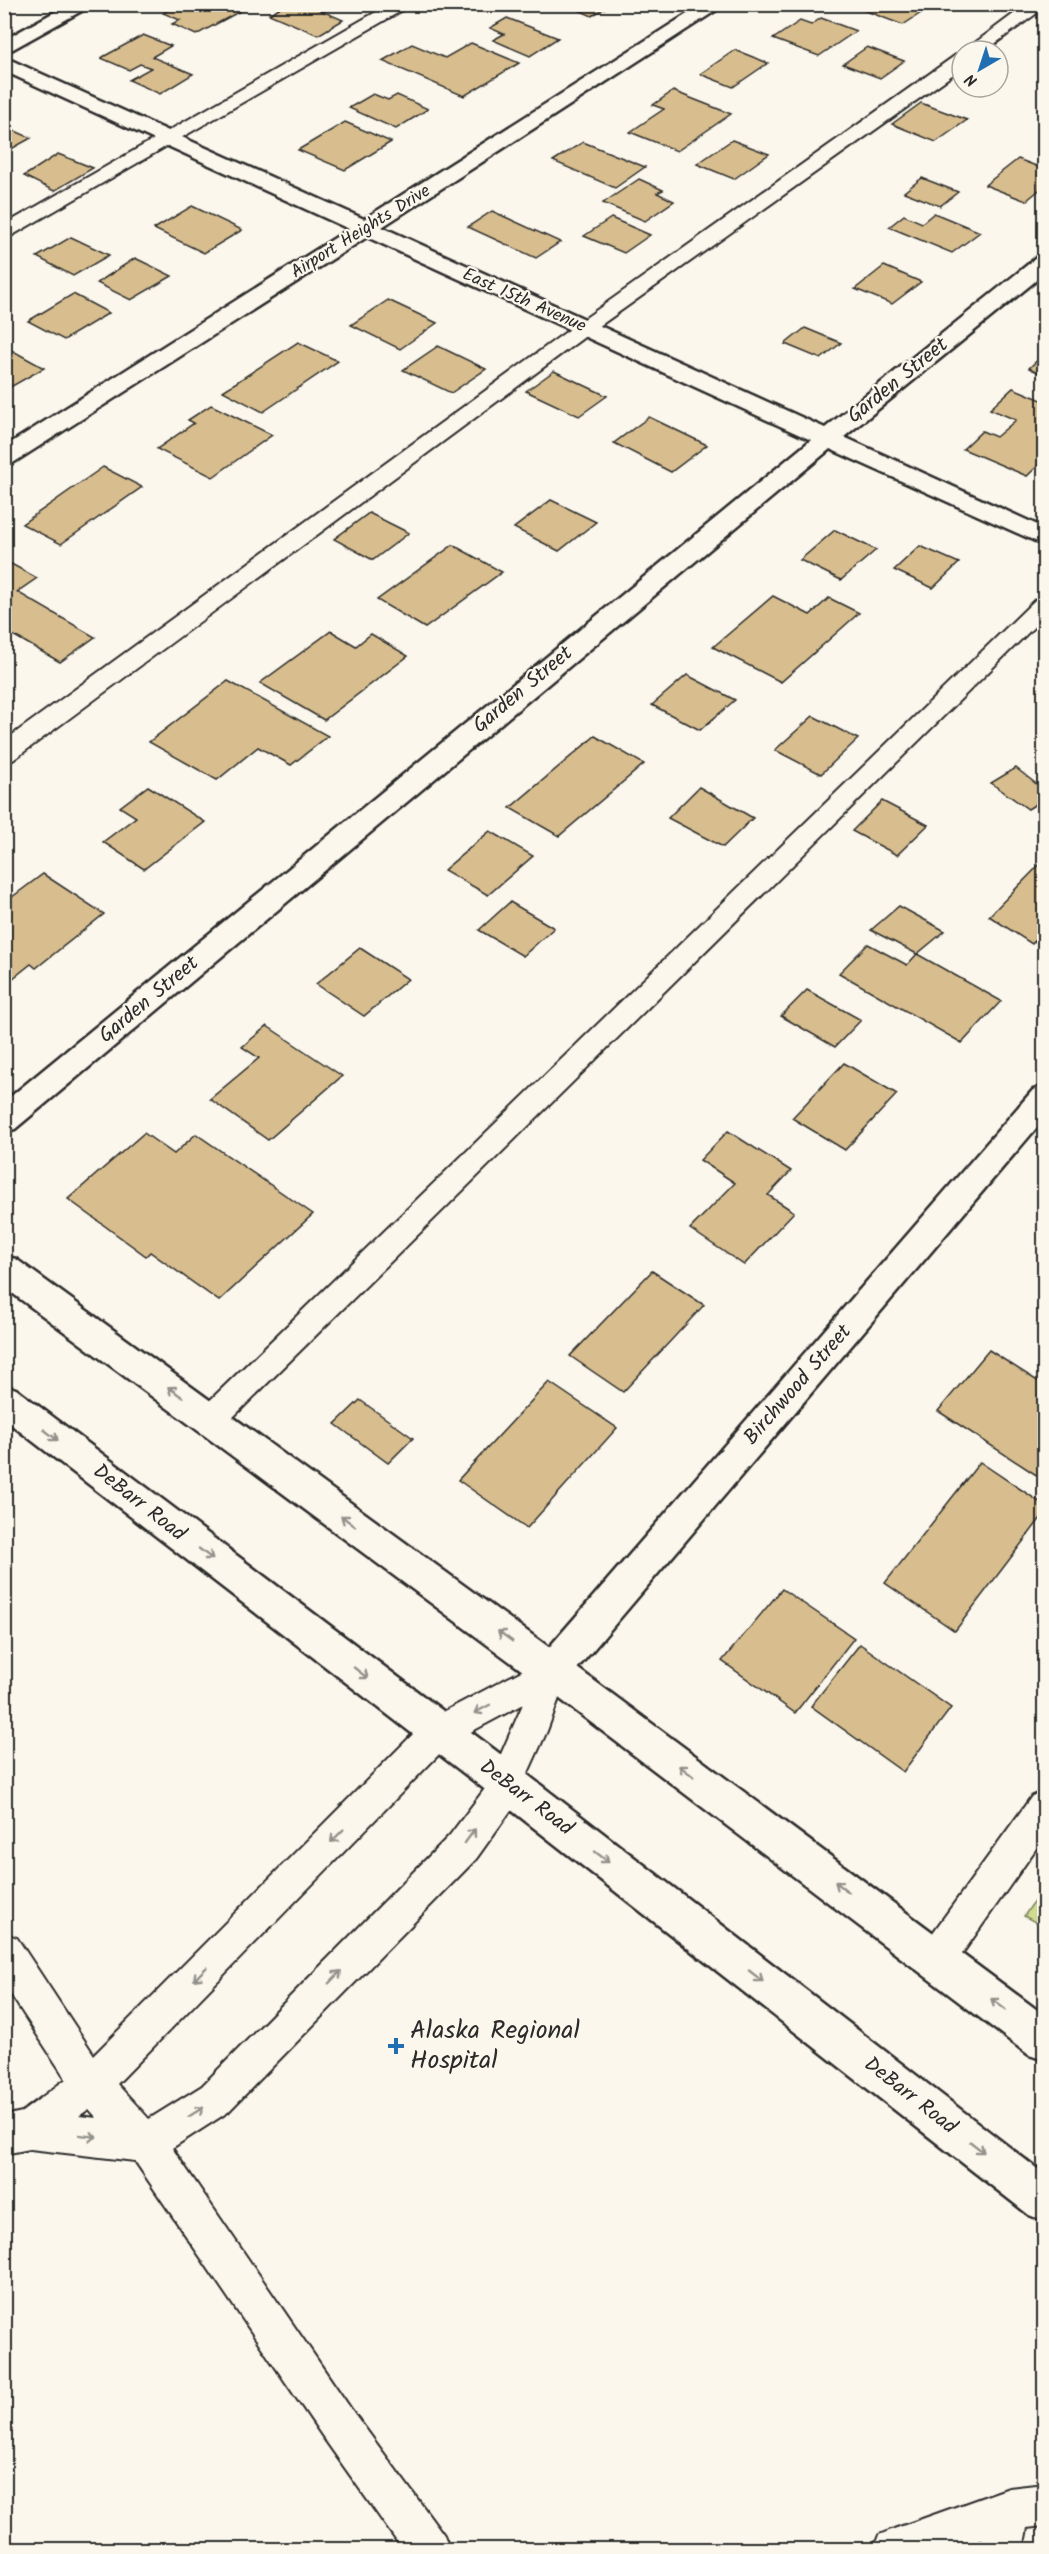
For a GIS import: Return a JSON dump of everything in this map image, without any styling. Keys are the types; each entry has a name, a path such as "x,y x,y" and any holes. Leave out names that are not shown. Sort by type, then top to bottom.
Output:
{"street":[{"path":"4,48 85,4"},
{"name":"Airport Heights Drive","path":"4,458 366,230 717,4"},
{"name":"East 15th Avenue","path":"4,63 366,230 1044,537"},
{"name":"Garden Street","path":"4,1120 828,438 1044,263"},
{"name":"Birchwood Street","path":"552,1671 1044,1098"},
{"path":"4,1269 552,1671 1044,2040"},
{"name":"DeBarr Road","path":"4,1399 506,1782 1044,2200"}],"lane":[{"path":"4,234 404,4"},
{"path":"990,39 1039,4"},
{"path":"4,754 584,328 950,68"},
{"path":"211,1419 1044,604"},
{"path":"17,2132 91,2084 438,1732 552,1671"},
{"path":"17,2132 146,2143 215,2099 463,1847 499,1798 552,1671"},
{"path":"937,1958 1044,1808"},
{"path":"4,1951 91,2084 146,2143 337,2423 429,2550"},
{"path":"894,2550 1027,2507"},
{"path":"1002,2550 1027,2507"}],"green space":[{"path":"1044,1887 1044,1927 1024,1916"}],"building":[{"path":"179,4 233,4 244,9 196,35 172,24 180,20 163,13"},
{"path":"286,4 306,4 343,20 318,35 269,14"},
{"path":"565,4 611,4 592,16"},
{"path":"847,4 923,4 930,7 903,25"},
{"path":"507,18 558,38 530,56 493,40 504,34 490,28"},
{"path":"821,18 856,31 819,56 773,39 800,21 811,25"},
{"path":"143,35 171,46 152,57 193,74 160,94 129,80 151,68 140,64 129,70 101,58"},
{"path":"471,43 519,63 464,96 382,61 412,44 445,58"},
{"path":"867,47 904,61 880,78 843,64"},
{"path":"735,50 768,63 733,87 700,74"},
{"path":"673,91 731,114 677,151 630,132 664,109 653,105"},
{"path":"373,94 388,100 397,95 428,109 396,129 349,108"},
{"path":"921,103 967,120 936,142 892,124"},
{"path":"345,122 391,142 345,170 298,150"},
{"path":"4,126 31,138 4,153"},
{"path":"732,140 769,154 734,179 697,164"},
{"path":"583,142 645,167 615,188 553,161"},
{"path":"58,154 93,168 54,191 24,176"},
{"path":"1018,159 1044,169 1044,186 1026,201 985,185"},
{"path":"922,178 958,192 940,206 904,192"},
{"path":"639,179 663,190 657,193 674,201 645,221 603,203"},
{"path":"192,206 242,230 204,253 154,229"},
{"path":"492,211 560,242 536,258 468,227"},
{"path":"934,213 980,232 952,253 889,227 904,215 922,223"},
{"path":"611,218 650,235 624,253 584,236"},
{"path":"71,237 109,255 73,276 37,257"},
{"path":"135,258 172,276 131,300 97,283"},
{"path":"884,266 921,282 892,304 855,289"},
{"path":"73,294 109,313 64,340 28,321"},
{"path":"388,300 437,323 400,349 351,325"},
{"path":"805,328 841,343 821,359 785,344"},
{"path":"298,342 338,361 263,412 223,391"},
{"path":"4,346 44,368 7,389 4,388"},
{"path":"438,346 486,369 451,393 403,370"},
{"path":"1044,354 1044,375 1029,368"},
{"path":"554,371 607,396 579,416 526,391"},
{"path":"1013,388 1044,401 1044,460 1027,476 963,449 982,431 996,437 1016,420 990,409"},
{"path":"211,405 272,435 213,477 157,449 194,423 188,420"},
{"path":"649,417 707,445 671,472 614,443"},
{"path":"103,467 142,487 61,544 22,524"},
{"path":"551,500 596,522 559,551 514,528"},
{"path":"369,513 409,533 373,560 334,539"},
{"path":"835,530 876,550 841,580 800,560"},
{"path":"453,545 502,572 425,628 377,600"},
{"path":"920,546 959,563 933,588 894,570"},
{"path":"4,560 37,578 17,592 95,637 60,662 4,630"},
{"path":"773,596 810,615 829,598 859,613 781,682 713,647"},
{"path":"331,631 356,646 371,634 408,656 324,720 260,683"},
{"path":"687,675 735,700 700,730 652,705"},
{"path":"228,681 328,736 291,765 258,747 217,780 149,742"},
{"path":"813,716 858,739 821,774 775,750"},
{"path":"595,736 644,764 559,836 510,808"},
{"path":"1016,768 1044,790 1044,799 1028,809 991,783"},
{"path":"148,786 205,822 144,869 103,842 136,817 120,807"},
{"path":"699,787 753,818 723,847 668,818"},
{"path":"882,801 928,825 897,855 852,831"},
{"path":"490,831 533,856 488,895 444,870"},
{"path":"1044,860 1044,931 1032,944 989,916"},
{"path":"43,874 104,914 36,968 31,964 7,983 4,903"},
{"path":"510,902 554,928 523,956 479,930"},
{"path":"899,906 945,931 917,954 871,930"},
{"path":"868,944 907,965 917,954 1001,1001 962,1043 839,973"},
{"path":"360,948 408,979 364,1016 316,984"},
{"path":"807,990 861,1020 835,1047 781,1016"},
{"path":"267,1026 342,1076 268,1140 210,1099 259,1058 242,1047"},
{"path":"844,1063 897,1094 845,1150 792,1118"},
{"path":"728,1131 791,1171 768,1195 794,1212 744,1265 690,1229 735,1183 700,1160"},
{"path":"144,1133 174,1154 196,1134 313,1214 219,1301 150,1252 146,1256 68,1199"},
{"path":"652,1271 704,1305 623,1392 570,1356"},
{"path":"989,1350 1039,1382 1044,1376 1044,1480 938,1411"},
{"path":"549,1382 617,1428 527,1528 458,1480"},
{"path":"360,1400 413,1438 388,1463 335,1424"},
{"path":"980,1462 1044,1505 1044,1514 955,1631 885,1583"},
{"path":"782,1589 854,1638 795,1713 722,1661"},
{"path":"860,1644 951,1708 903,1772 811,1706"}],"place":[{"name":"Alaska Regional Hospital","path":"396,2046"}]}
